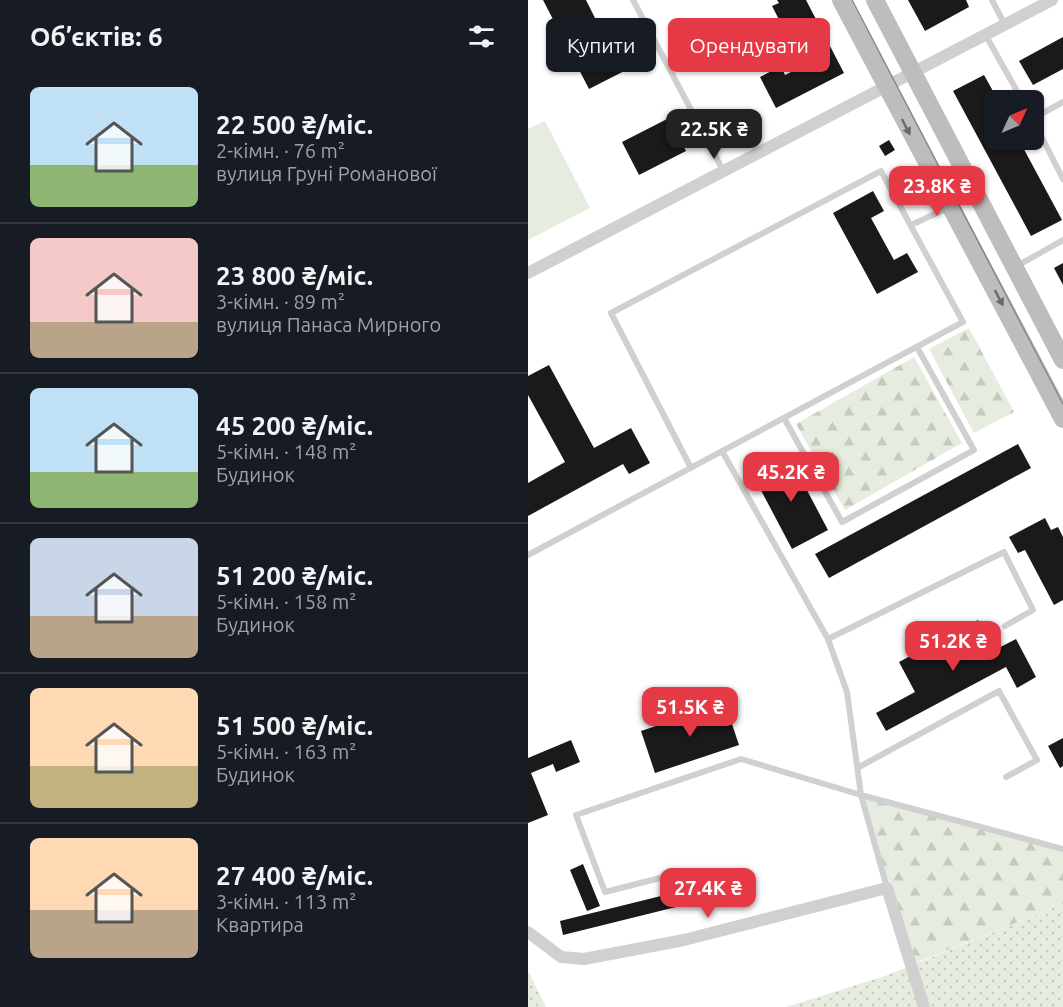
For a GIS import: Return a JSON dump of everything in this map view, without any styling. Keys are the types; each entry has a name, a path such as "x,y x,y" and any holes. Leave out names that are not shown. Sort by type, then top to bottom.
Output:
{"main road":[{"path":"841,0 1063,419"},
{"path":"875,0 1063,360"}],"street":[{"path":"528,273 1052,0"},
{"path":"528,932 561,957 584,959 684,940 887,888 924,1007"}],"lane":[{"path":"633,0 724,172"},
{"path":"992,0 1005,25"},
{"path":"986,34 1017,90"},
{"path":"1044,114 1063,102"},
{"path":"1044,140 1063,179"},
{"path":"528,555 722,452 963,322 881,171 610,313 691,468"},
{"path":"910,225 951,206"},
{"path":"1014,268 1063,240"},
{"path":"784,418 842,522 974,450 917,346"},
{"path":"722,452 828,639 847,692 861,795 887,888"},
{"path":"828,639 1004,552 1033,610 1005,626"},
{"path":"859,767 999,691 1037,760 1006,777"},
{"path":"660,878 605,892 576,815 741,759 861,795 1063,849"}],"green space":[{"path":"545,121 590,208 528,240 528,129"},
{"path":"969,328 1014,412 974,433 929,349"},
{"path":"914,357 962,443 845,510 796,424"},
{"path":"861,795 1063,849 1063,904 910,965"},
{"path":"1063,904 1063,1007 786,1007 885,976"},
{"path":"528,971 546,1007 528,1007"}],"building":[{"path":"543,0 586,0 595,18 552,18"},
{"path":"777,0 806,0 815,18 778,18 772,6 779,3"},
{"path":"908,0 966,0 969,7 925,31"},
{"path":"1063,37 1063,69 1033,85 1019,61"},
{"path":"830,46 844,73 776,108 760,77 770,72 784,72 785,75 791,72 830,72"},
{"path":"580,72 622,72 589,89"},
{"path":"984,75 992,90 984,90 984,149 953,91"},
{"path":"669,118 686,151 639,175 622,142"},
{"path":"889,140 895,150 885,156 879,146"},
{"path":"985,150 1024,150 1062,220 1031,236"},
{"path":"873,191 884,211 871,218 894,260 907,253 918,272 877,294 833,213"},
{"path":"1063,263 1063,285 1054,268"},
{"path":"549,365 594,448 631,428 650,463 629,474 623,464 528,516 528,483 565,462 528,395 528,376"},
{"path":"1018,444 1031,468 829,578 815,554"},
{"path":"790,458 828,530 792,549 754,477"},
{"path":"1045,518 1051,530 1058,527 1063,537 1063,600 1054,605 1025,550 1018,553 1009,537"},
{"path":"978,620 988,639 975,646 981,657 1016,639 1036,677 1017,688 1006,667 886,731 876,713 915,692 899,662"},
{"path":"725,703 739,745 655,773 641,731"},
{"path":"1063,738 1063,766 1060,768 1048,746"},
{"path":"571,740 580,762 556,772 553,764 531,773 548,815 528,823 528,758"},
{"path":"583,864 600,906 587,911 570,870"},
{"path":"673,893 676,907 563,935 560,921"}],"tram line":[{"path":"852,0 1063,404"}]}
